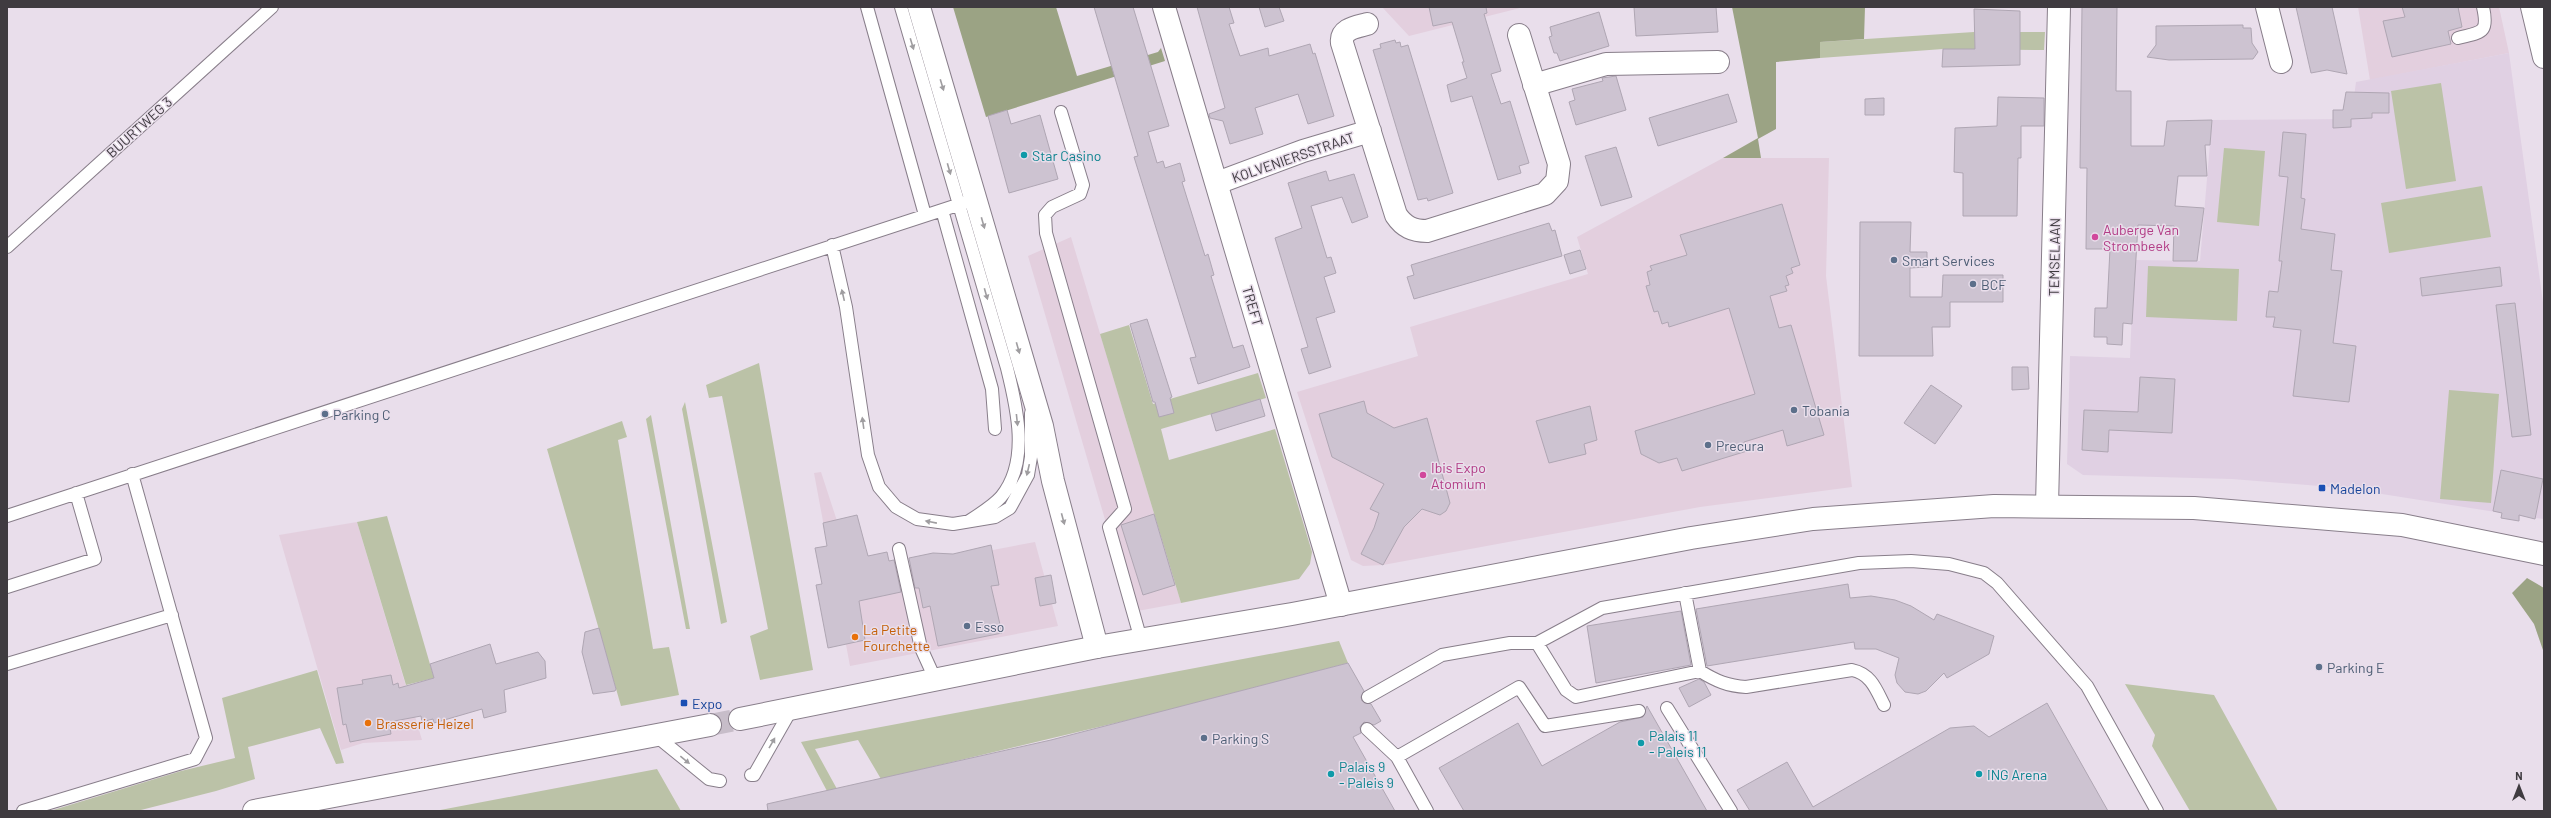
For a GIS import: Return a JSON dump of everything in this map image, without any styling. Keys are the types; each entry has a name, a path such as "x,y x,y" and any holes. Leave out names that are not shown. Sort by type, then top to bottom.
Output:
{"main road":[{"path":"919,7 968,202 1042,426 1053,481 1097,647"},
{"name":"TREFT","path":"1164,7 1341,605"},
{"name":"TEMSELAAN","path":"2047,506 2059,7"},
{"path":"2267,7 2281,62"},
{"path":"2532,7 2544,57"},
{"name":"KOLVENIERSSTRAAT","path":"1367,24 1347,30 1341,40 1396,215 1410,229 1427,231 1545,194 1552,189 1559,173 1559,164 1519,35"},
{"path":"1534,85 1606,64 1718,62"},
{"name":"KOLVENIERSSTRAAT","path":"1217,183 1303,151 1370,131"},
{"path":"740,719 936,681 1097,647 1341,605 1676,540 1813,519 1994,506 2194,508 2397,524 2544,554"},
{"path":"254,811 299,807 710,725"}],"lane":[{"name":"BUURTWEG 3","path":"7,247 272,7"},
{"path":"867,7 925,215"},
{"path":"901,7 968,202 1007,368 1018,424 1016,466 1011,482 1001,497 969,521"},
{"path":"2458,38 2484,30 2486,21 2483,7"},
{"path":"1062,112 1083,185 1080,194 1052,207 1045,215 1046,233 1125,509 1110,526 1141,640"},
{"path":"7,516 832,245 968,202"},
{"path":"942,210 992,389 995,429"},
{"path":"832,245 846,307 868,455 879,487 896,507 917,519 948,523 995,517 1010,508 1018,496 1028,475 1031,457 1031,396"},
{"path":"23,811 195,759 206,738 132,474"},
{"path":"7,587 95,559 76,493"},
{"path":"899,549 921,648 936,681"},
{"path":"1368,698 1442,655 1510,643 1537,643 1602,608 1859,563 1929,562 1949,564 1984,573 1997,582 2087,686 2157,811"},
{"path":"7,594 40,576"},
{"path":"1685,593 1700,671"},
{"path":"7,664 172,615"},
{"path":"1537,643 1566,690 1576,697 1700,671 1717,682 1730,686 1746,687 1852,670 1862,672 1870,678 1884,705"},
{"path":"1397,757 1519,687 1545,726 1639,711"},
{"path":"1667,708 1732,811"},
{"path":"751,775 754,775 791,710"},
{"path":"1367,729 1397,757 1427,811"},
{"path":"654,735 708,779 720,781"}],"shaded area":[{"path":"1382,7 1524,7 1409,36"},
{"path":"2358,7 2499,7 2509,53 2370,80"},
{"path":"2509,53 2544,310 2544,519 2520,516 2519,521 2501,518 2502,513 2344,488 2232,479 2083,475 2067,464 2070,356 2130,358 2134,260 2200,261 2212,120 2351,119 2356,82"},
{"path":"1723,158 1829,158 1826,276 1852,487 1700,507 1383,565 1363,566 1351,560 1297,392 1418,356 1410,327 1588,274 1577,237"},
{"path":"1071,237 1181,603 1132,612 1028,256"},
{"path":"821,472 855,576 1035,542 1058,626 850,666 814,473"},
{"path":"357,522 422,740 363,743 341,750 279,535"}],"green space":[{"path":"953,7 1056,7 1077,76 1158,52 1161,48 1165,61 986,117"},
{"path":"1732,7 1865,7 1864,39 1820,42 1820,58 1776,62 1776,129 1758,139 1761,158 1723,158 1758,138"},
{"path":"1974,32 2045,32 2044,50 1943,49 1820,58 1820,42"},
{"path":"2441,83 2456,181 2406,189 2391,91"},
{"path":"2224,148 2265,151 2259,226 2217,222"},
{"path":"2482,186 2491,237 2389,253 2381,203"},
{"path":"2148,266 2239,269 2237,321 2146,317"},
{"path":"1129,325 1153,404 1258,373 1266,398 1161,429 1169,460 1275,429 1312,552 1310,564 1299,579 1181,603 1100,334"},
{"path":"759,363 813,670 760,680 750,636 768,629 722,396 709,398 706,385"},
{"path":"2449,390 2499,394 2491,503 2440,499"},
{"path":"685,402 727,622 721,624 682,409"},
{"path":"651,415 690,629 686,629 646,419"},
{"path":"622,421 627,437 618,440 653,649 669,647 679,695 621,706 547,449"},
{"path":"387,516 434,678 406,685 357,522"},
{"path":"2527,578 2544,588 2544,653 2534,624 2512,593"},
{"path":"1339,641 1348,663 1149,715 881,779 858,740 815,749 837,789 827,791 801,742"},
{"path":"317,670 344,763 336,764 320,728 248,747 255,779 216,791 137,811 50,811 181,771 235,758 222,698"},
{"path":"2125,684 2214,695 2278,811 2190,811 2152,746 2155,735"},
{"path":"657,769 681,811 435,811"}],"building":[{"path":"1094,7 1133,7 1169,126 1148,132 1157,163 1163,161 1165,168 1180,163 1185,181 1182,182 1205,256 1208,254 1214,275 1211,276 1233,348 1243,345 1250,367 1198,384 1190,358 1196,357 1134,157 1138,156"},
{"path":"1197,7 1229,7 1234,23 1229,24 1240,56 1268,48 1269,56 1310,44 1313,54 1315,53 1334,116 1308,124 1298,94 1255,108 1263,134 1230,144 1223,121 1210,118 1209,114 1225,108"},
{"path":"1259,7 1279,7 1284,21 1265,27"},
{"path":"1429,7 1486,7 1487,13 1484,14 1501,71 1491,74 1501,104 1510,101 1529,163 1519,166 1521,173 1498,180 1472,96 1451,102 1447,85 1467,78 1462,62 1464,62 1452,22 1433,26"},
{"path":"1634,7 1716,7 1718,32 1636,36"},
{"path":"2082,7 2117,7 2116,91 2131,91 2131,146 2164,146 2167,121 2212,120 2210,145 2205,145 2207,176 2178,176 2175,206 2204,208 2197,261 2173,261 2174,226 2138,225 2132,324 2123,323 2122,345 2107,344 2107,337 2094,337 2095,308 2107,308 2110,249 2086,249 2087,168 2080,168"},
{"path":"2296,7 2332,7 2347,74 2327,70 2311,73"},
{"path":"2402,7 2458,7 2462,27 2448,31 2451,44 2392,57 2383,21 2405,17"},
{"path":"1974,9 2020,11 2020,65 1942,67 1943,49 1975,49"},
{"path":"1599,12 1609,46 1560,61 1557,53 1554,53 1549,37 1552,36 1550,27"},
{"path":"2243,25 2243,28 2251,28 2252,43 2258,52 2253,59 2169,60 2147,57 2156,45 2156,26"},
{"path":"1395,40 1396,43 1400,42 1401,47 1408,45 1453,193 1428,201 1427,198 1418,200 1373,50 1381,48 1380,44"},
{"path":"1616,76 1626,110 1576,125 1569,102 1575,100 1572,89 1603,81 1602,78"},
{"path":"2346,92 2389,93 2389,113 2372,113 2372,118 2351,119 2351,127 2333,128 2333,110 2343,110"},
{"path":"1728,94 1737,122 1658,146 1649,118"},
{"path":"1998,97 2044,98 2044,126 2021,126 2021,158 2018,158 2017,216 1963,216 1963,173 1954,172 1955,128 1997,126"},
{"path":"1884,98 1884,115 1865,115 1865,99"},
{"name":"Star Casino","path":"1007,110 1011,124 1040,115 1058,179 1009,193 988,116"},
{"path":"2283,132 2306,134 2301,198 2305,199 2301,229 2335,234 2331,270 2342,271 2333,343 2356,346 2349,402 2293,396 2301,330 2273,327 2275,317 2266,317 2269,291 2278,292 2282,261 2279,261 2288,177 2279,176"},
{"path":"1616,147 1632,197 1601,206 1585,156"},
{"path":"1326,171 1329,181 1354,174 1368,217 1352,223 1342,197 1311,206 1327,258 1331,257 1336,273 1324,277 1335,312 1316,318 1331,367 1309,374 1301,349 1308,347 1275,238 1302,228 1288,183"},
{"path":"1782,204 1800,265 1791,268 1793,273 1786,276 1789,285 1785,286 1787,291 1770,296 1779,328 1791,325 1824,435 1787,446 1783,430 1744,442 1747,451 1682,471 1677,458 1659,463 1641,454 1635,431 1755,394 1729,308 1669,327 1668,322 1662,324 1658,311 1654,312 1646,286 1650,285 1647,272 1652,270 1650,266 1687,255 1680,235"},
{"path":"1860,222 1911,222 1910,252 1927,252 1927,267 1910,268 1910,297 1942,297 1943,275 2003,275 2003,302 1950,302 1950,327 1932,327 1933,356 1859,356"},
{"path":"1549,223 1552,231 1555,230 1562,256 1414,299 1407,277 1414,275 1411,265"},
{"path":"1580,250 1586,269 1570,274 1564,255"},
{"path":"2500,267 2502,286 2422,296 2420,278"},
{"path":"2515,303 2531,435 2512,437 2496,305"},
{"path":"1147,319 1172,397 1170,398 1174,413 1159,417 1155,402 1153,402 1130,324"},
{"path":"2012,367 2028,367 2029,389 2012,390"},
{"path":"2140,377 2175,379 2172,433 2109,430 2108,452 2082,450 2084,410 2138,412"},
{"path":"1931,385 1962,406 1935,444 1904,423"},
{"path":"1260,399 1265,416 1216,431 1211,414"},
{"path":"1364,401 1367,413 1394,428 1427,418 1450,503 1446,511 1440,515 1422,509 1404,527 1383,565 1361,554 1374,528 1379,513 1370,509 1384,484 1332,457 1319,414"},
{"path":"1590,406 1597,440 1584,444 1586,454 1549,463 1536,421"},
{"path":"2501,470 2543,479 2535,519 2519,515 2519,521 2501,518 2502,513 2493,511"},
{"path":"1154,514 1175,585 1143,595 1121,525"},
{"path":"857,515 868,556 887,552 889,561 894,560 901,592 859,601 865,640 828,648 816,585 822,584 815,548 827,546 823,523"},
{"path":"991,545 999,585 991,586 1002,633 938,646 930,606 923,608 919,588 915,588 909,558 933,553 953,554"},
{"path":"1051,575 1056,603 1040,606 1035,578"},
{"path":"1848,584 1850,598 1871,596 1895,600 1911,606 1934,620 1937,614 1994,636 1989,654 1947,678 1944,673 1926,691 1918,694 1905,692 1897,683 1895,675 1899,658 1876,649 1855,649 1854,642 1707,666 1696,609"},
{"path":"1681,611 1691,665 1596,683 1587,626"},
{"path":"599,628 616,689 615,691 593,694 582,652 585,632"},
{"path":"490,644 496,664 538,652 545,661 546,678 504,690 506,712 484,718 482,709 434,723 433,719 422,722 421,716 389,722 391,734 350,742 346,724 343,725 337,688 363,684 362,680 391,675 393,685 398,683 399,688 434,678 430,664"},
{"name":"Parking S","path":"1348,663 1364,691 1361,697 1362,701 1371,704 1381,721 1374,725 1364,722 1360,727 1361,733 1353,737 1395,811 768,811 767,804 1051,740"},
{"path":"1699,679 1704,682 1711,695 1689,707 1679,688"},
{"name":"ING Arena","path":"2047,703 2108,811 1750,811 1737,790 1787,762 1813,807 1950,728 1974,726 1989,737"},
{"name":"Palais 11 - Paleis 11","path":"1647,706 1707,811 1464,811 1439,768 1518,723 1542,766 1620,722 1643,717"}],"tunnel":[{"path":"710,725 740,719"}],"place":[{"name":"Star Casino","path":"1024,155"},
{"name":"Auberge Van Strombeek","path":"2095,237"},
{"name":"Smart Services","path":"1894,260"},
{"name":"BCF","path":"1973,284"},
{"name":"Tobania","path":"1794,410"},
{"name":"Parking C","path":"325,414"},
{"name":"Precura","path":"1708,445"},
{"name":"Ibis Expo Atomium","path":"1423,475"},
{"name":"Madelon","path":"2322,488"},
{"name":"Esso","path":"967,626"},
{"name":"La Petite Fourchette","path":"855,637"},
{"name":"Parking E","path":"2319,667"},
{"name":"Expo","path":"684,703"},
{"name":"Brasserie Heizel","path":"368,723"},
{"name":"Parking S","path":"1204,738"},
{"name":"Palais 11 - Paleis 11","path":"1641,743"},
{"name":"Palais 9 - Paleis 9","path":"1331,774"},
{"name":"ING Arena","path":"1979,774"}]}
